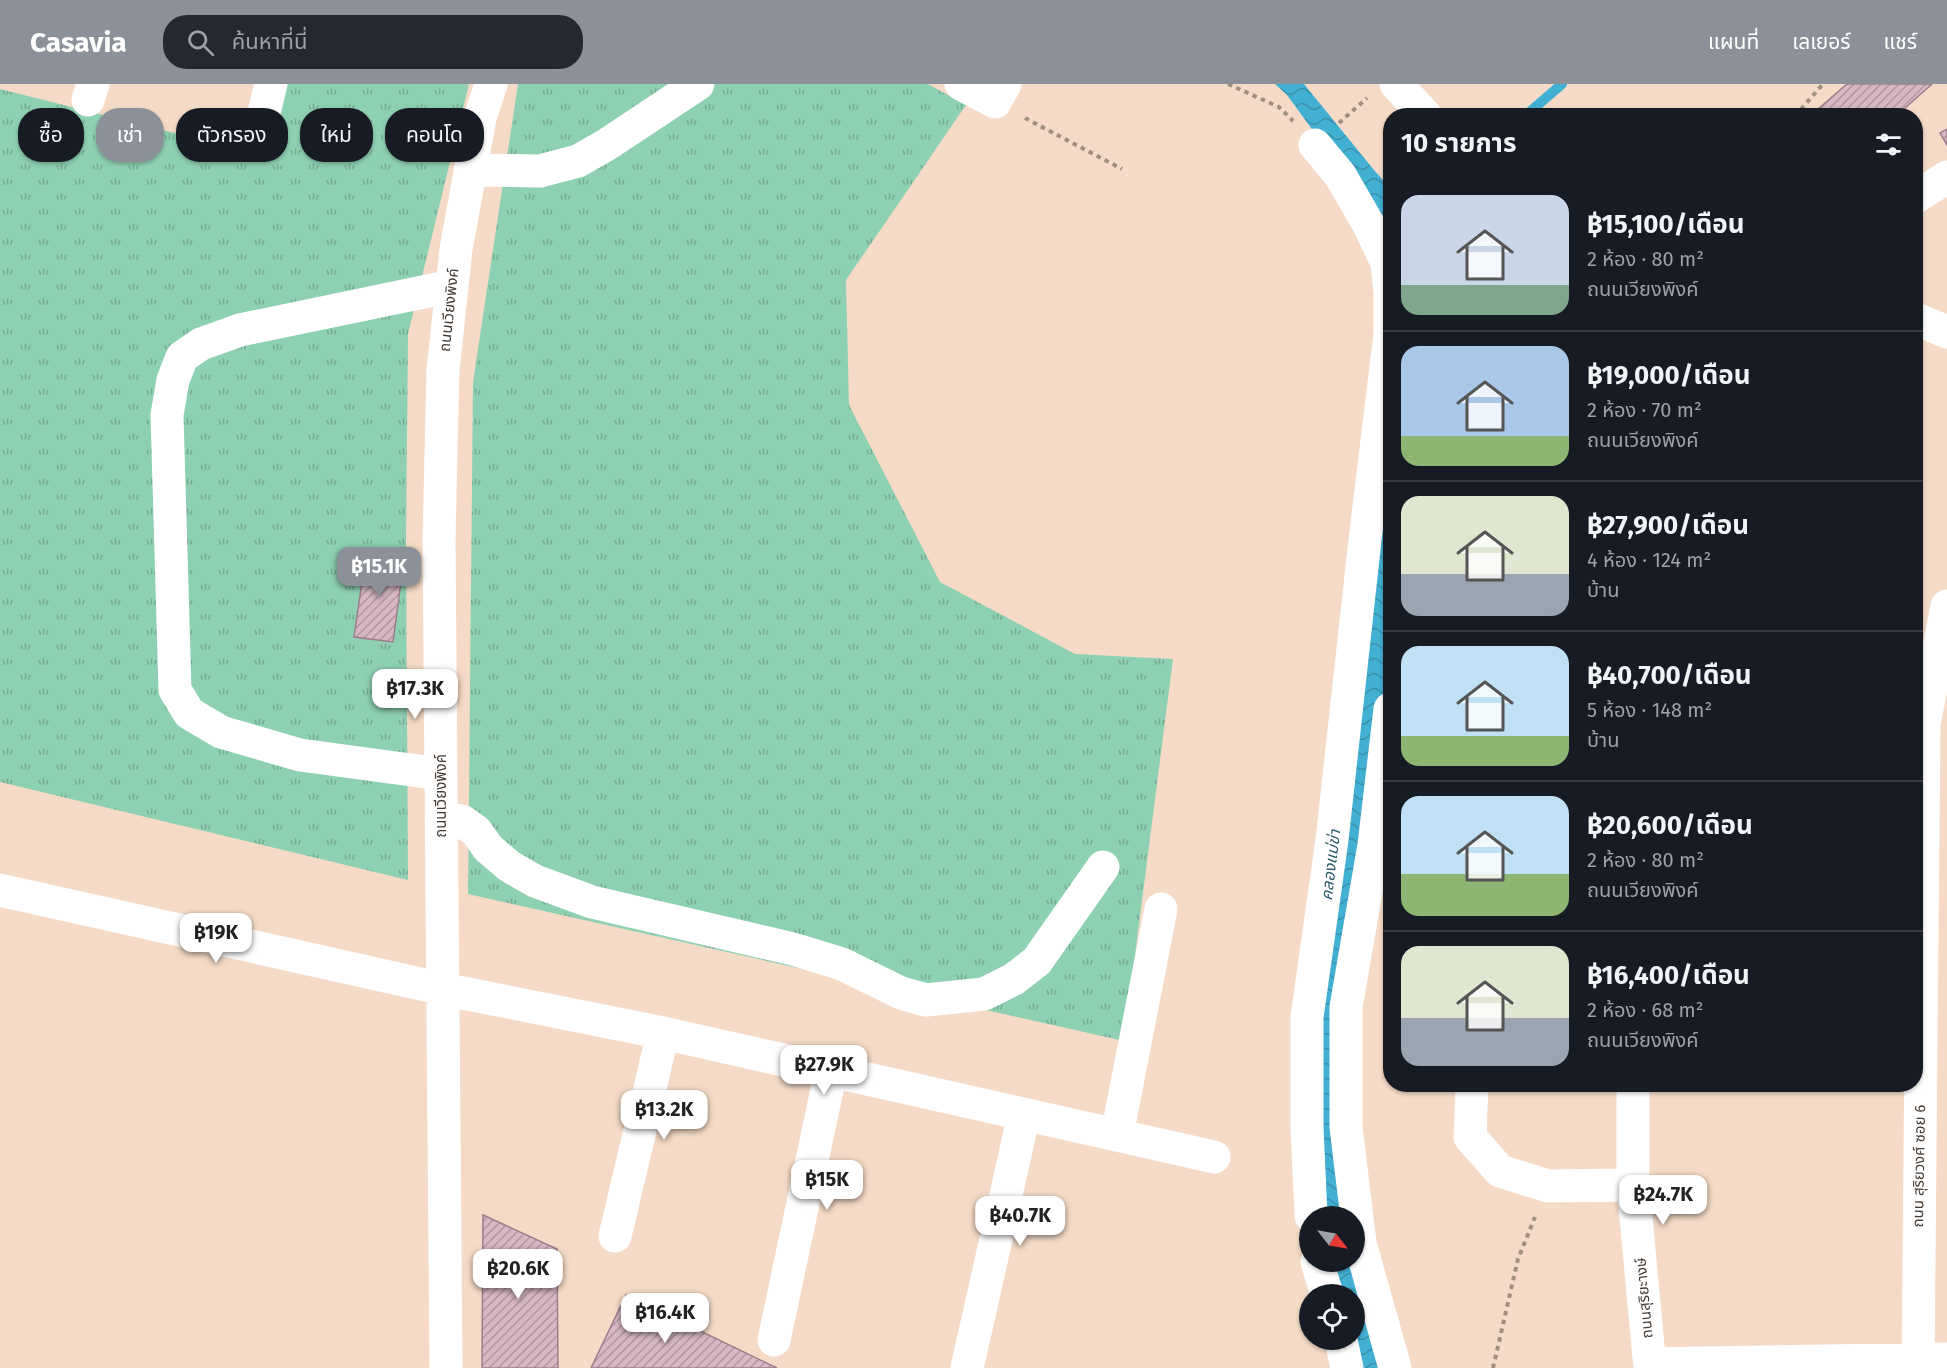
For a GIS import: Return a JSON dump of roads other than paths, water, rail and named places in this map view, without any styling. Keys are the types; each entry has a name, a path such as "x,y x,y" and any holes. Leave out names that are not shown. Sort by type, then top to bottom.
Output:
{"street":[{"path":"265,108 271,84"},
{"name":"ถนนเวียงพิงค์","path":"446,1368 440,516 443,370 456,249 480,118 491,84"},
{"path":"470,170 540,171 578,161 698,84"},
{"path":"961,84 1000,93"},
{"path":"1386,87 1415,108"},
{"path":"1315,145 1340,175 1383,255"},
{"path":"1923,192 1947,177"},
{"path":"441,774 300,755 221,732 189,713 175,690 166,415 173,380 182,357 201,344 240,330 452,286"},
{"path":"1923,322 1947,332"},
{"path":"1311,1206 1307,1127 1307,1017 1332,840 1383,390"},
{"name":"ถนน สุริยวงศ์ ซอย 6","path":"1927,1362 1924,724 1947,606"},
{"path":"1383,768 1374,845 1346,1007 1346,1127 1359,1243 1395,1368"},
{"path":"442,818 462,820 476,831 488,848 509,866 535,881 592,902 793,949 842,964 901,993 926,1000 984,994 1014,979 1037,961 1103,867"},
{"path":"0,890 443,989 663,1033 1214,1157"},
{"path":"1117,1135 1161,909"},
{"path":"615,1236 663,1033"},
{"path":"774,1340 831,1071"},
{"path":"1472,1092 1470,1137 1500,1172 1548,1186 1633,1185"},
{"name":"ถนนสุริยะางษ์","path":"1633,1092 1633,1185 1650,1366"},
{"path":"967,1368 1024,1114"},
{"path":"1343,1350 1347,1368"},
{"path":"1650,1366 1927,1362"}],"water":[{"path":"1275,84 1304,84 1383,180 1383,241 1344,173 1287,95"},
{"path":"1383,477 1383,714 1367,838 1349,1206 1318,1206 1310,1127"},
{"path":"1329,1272 1357,1272 1360,1284 1334,1284"},
{"path":"1365,1300 1385,1368 1356,1368 1356,1350 1365,1350"}],"waterway":[{"path":"1534,108 1562,84"}],"water label":[{"name":"คลองแม่ข่า","path":"1330,865"}]}
